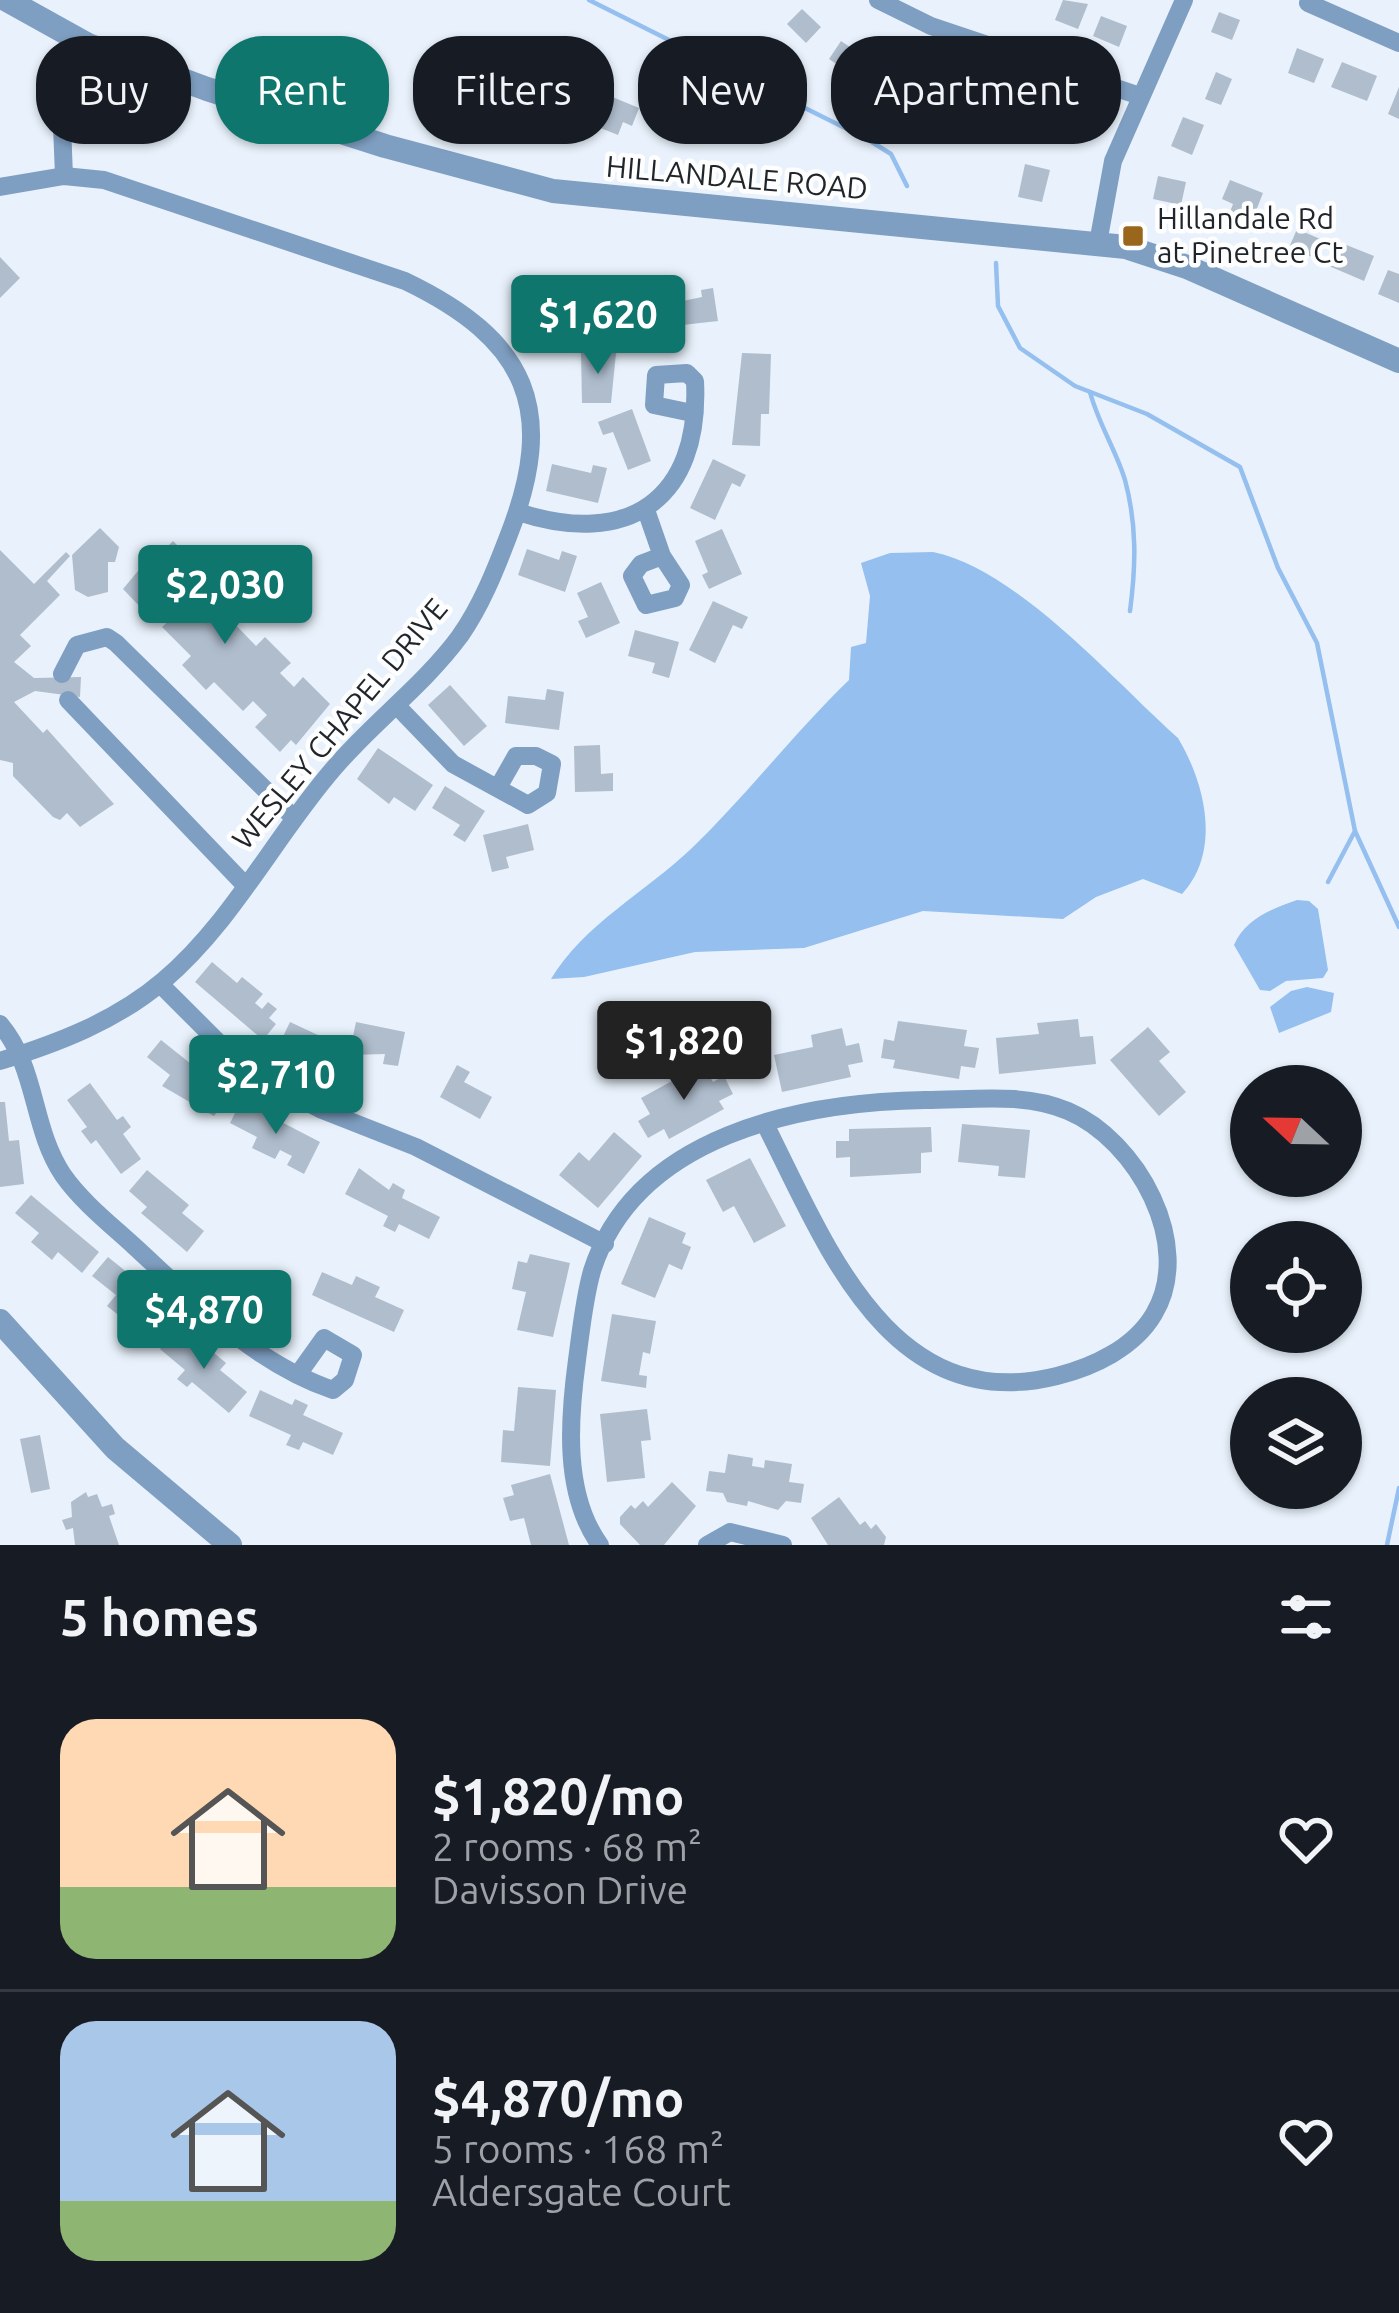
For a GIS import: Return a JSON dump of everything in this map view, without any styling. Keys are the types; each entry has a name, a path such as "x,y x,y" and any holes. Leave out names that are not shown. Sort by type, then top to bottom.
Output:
{"street":[{"name":"HILLANDALE ROAD","path":"7,0 72,36"},
{"path":"878,0 931,26 1140,96"},
{"path":"1098,243 1113,161 1184,0"},
{"path":"1308,3 1399,43"},
{"name":"HILLANDALE ROAD","path":"191,80 386,146 553,190 1098,243 1187,267 1399,361"},
{"path":"64,176 65,144"},
{"name":"WESLEY CHAPEL DRIVE","path":"0,187 64,176 147,191 405,281 482,325 504,349 528,398 532,458 518,512 461,634 292,817 206,936 160,984 100,1024 0,1061"},
{"path":"518,512 596,528 646,510 681,462 692,413"},
{"path":"646,510 662,556"},
{"path":"62,674 77,645 106,638 116,643 292,817"},
{"path":"68,700 244,884"},
{"path":"398,707 453,764 499,786"},
{"path":"160,984 247,1071 416,1147 605,1244"},
{"path":"0,1024 24,1055 49,1147 86,1202 231,1336 299,1373"},
{"path":"600,1545 580,1504 572,1457 581,1329 592,1271 632,1203 670,1168 724,1136 765,1124 835,1107 907,1100 1023,1099 1073,1113 1112,1142 1155,1204 1168,1237 1167,1272 1154,1313 1119,1350 1078,1371 1037,1381 988,1381 931,1363 884,1328 850,1287 765,1124"},
{"path":"0,1321 115,1448 216,1541"},
{"path":"707,1545 730,1532 784,1545"}],"water":[{"path":"933,552 998,580 1031,603 1178,738 1196,775 1205,817 1202,858 1182,894 1143,879 1096,897 1063,919 923,911 804,948 695,952 584,977 551,979 598,925 712,828 849,680 851,647 866,643 870,596 861,563 890,553"},
{"path":"1297,900 1309,901 1318,909 1328,970 1323,978 1286,981 1270,991 1260,990 1234,945 1252,922"},
{"path":"1307,987 1334,993 1331,1012 1279,1033 1270,1007 1291,991"}],"building":[{"path":"1063,0 1088,4 1078,29 1055,20"},
{"path":"802,9 821,27 807,42 807,36 799,36 787,24"},
{"path":"1219,12 1240,20 1232,40 1211,32"},
{"path":"1101,16 1127,26 1121,42 1121,36 1093,36"},
{"path":"1297,48 1324,59 1314,83 1288,73"},
{"path":"1342,62 1377,76 1367,101 1331,87"},
{"path":"1216,72 1232,79 1221,105 1205,99"},
{"path":"1399,87 1399,119 1388,114"},
{"path":"614,98 638,108 632,126 623,122 618,135 614,133"},
{"path":"1183,117 1204,125 1192,155 1171,146"},
{"path":"1025,164 1050,170 1042,202 1018,197"},
{"path":"1158,176 1186,182 1181,205 1153,199"},
{"path":"1230,180 1263,193 1252,221 1230,212 1233,204 1222,199"},
{"path":"1297,229 1325,241 1317,259 1289,248"},
{"path":"1339,242 1374,256 1364,281 1329,266"},
{"path":"0,257 20,278 0,298"},
{"path":"1388,270 1399,274 1399,303 1378,294"},
{"path":"713,288 718,321 612,333 606,300 628,297 629,304 681,291 683,301 702,297 701,290"},
{"path":"581,353 616,353 611,403 582,403"},
{"path":"742,353 771,354 769,414 761,414 760,446 732,445"},
{"path":"632,409 651,461 628,470 613,432 603,435 598,422"},
{"path":"713,459 746,475 740,487 732,483 715,520 690,508"},
{"path":"552,464 591,473 593,465 607,468 598,503 546,491"},
{"path":"100,528 119,547 115,562 108,562 108,592 88,597 75,590 72,555"},
{"path":"722,529 742,574 709,589 702,575 708,572 695,541"},
{"path":"173,541 198,566 188,577 201,590 211,579 237,606 227,616 256,646 265,637 291,663 280,673 294,687 303,677 330,704 296,745 291,740 280,752 255,727 267,715 253,701 243,711 214,682 206,690 182,665 191,656 162,627 173,617 159,604 148,615 123,589 158,547 162,552"},
{"path":"527,549 559,560 562,551 577,556 565,592 518,575"},
{"path":"0,550 34,584 66,552 70,556 47,581 60,595 20,635 31,646 14,662 34,678 81,677 80,697 35,691 14,702 43,733 47,729 114,804 80,827 67,813 60,820 53,817 13,776 13,763 0,760"},
{"path":"601,582 620,623 586,638 578,621 588,617 577,593"},
{"path":"713,601 748,617 742,629 733,625 715,663 689,650"},
{"path":"635,630 679,642 669,678 652,673 655,663 628,656"},
{"path":"450,685 487,726 464,746 428,705"},
{"path":"547,689 564,692 559,730 505,723 508,696 545,700"},
{"path":"600,745 601,774 613,773 613,791 575,792 574,746"},
{"path":"378,748 433,785 415,811 394,797 389,804 357,779"},
{"path":"445,786 485,811 465,842 453,835 460,825 432,808"},
{"path":"528,824 534,850 506,857 509,868 492,872 483,835"},
{"path":"212,962 237,983 242,977 263,994 255,1003 262,1009 268,1002 277,1009 269,1018 276,1024 263,1040 195,982"},
{"path":"1078,1019 1080,1037 1093,1036 1096,1064 999,1074 996,1038 1039,1034 1037,1023"},
{"path":"898,1021 967,1030 964,1046 979,1048 975,1068 961,1066 959,1079 893,1068 895,1060 881,1058 884,1039 894,1041"},
{"path":"290,1022 335,1043 320,1075 305,1068 309,1060 279,1045"},
{"path":"356,1022 405,1032 398,1066 383,1064 385,1054 349,1055"},
{"path":"1148,1027 1170,1052 1159,1061 1186,1092 1159,1116 1110,1060"},
{"path":"842,1028 846,1046 859,1043 863,1062 848,1065 851,1077 782,1092 774,1055 813,1047 811,1035"},
{"path":"161,1040 230,1095 214,1116 162,1086 170,1075 147,1057"},
{"path":"703,1064 713,1082 724,1076 733,1094 719,1101 724,1109 669,1139 664,1129 648,1138 638,1121 650,1114 641,1098"},
{"path":"457,1065 470,1072 464,1082 492,1097 480,1119 440,1097"},
{"path":"90,1083 117,1120 123,1116 131,1127 123,1134 141,1159 121,1174 96,1140 91,1144 81,1131 87,1127 67,1100"},
{"path":"241,1101 320,1142 304,1174 287,1165 292,1156 280,1150 275,1159 252,1148 257,1137 230,1123"},
{"path":"0,1102 5,1102 9,1141 19,1140 24,1184 0,1187"},
{"path":"962,1124 1030,1130 1025,1178 998,1176 999,1166 958,1162"},
{"path":"931,1127 932,1152 921,1153 921,1173 850,1177 850,1157 836,1158 836,1141 849,1141 849,1129"},
{"path":"614,1132 642,1156 598,1208 559,1175 579,1152 589,1161"},
{"path":"750,1158 786,1226 754,1243 734,1206 723,1212 706,1180"},
{"path":"359,1168 389,1190 393,1183 405,1190 402,1198 440,1217 429,1239 399,1224 395,1232 383,1226 388,1216 345,1194"},
{"path":"147,1170 189,1205 182,1213 204,1231 187,1252 141,1213 147,1207 129,1191"},
{"path":"31,1195 99,1252 82,1273 58,1252 52,1260 31,1242 39,1233 15,1213"},
{"path":"649,1217 686,1233 682,1243 691,1247 682,1270 669,1264 655,1298 621,1284"},
{"path":"530,1254 570,1263 553,1337 517,1330 526,1292 512,1289 518,1261 527,1263"},
{"path":"108,1257 153,1293 146,1301 166,1317 149,1339 107,1306 116,1295 92,1276"},
{"path":"258,1272 289,1289 275,1319 233,1299 243,1276 253,1281"},
{"path":"322,1272 352,1285 356,1276 380,1287 375,1297 404,1310 394,1332 312,1295"},
{"path":"612,1314 656,1321 650,1354 643,1352 639,1375 647,1376 646,1388 601,1381"},
{"path":"175,1331 209,1359 214,1353 226,1363 220,1370 247,1392 229,1413 192,1382 187,1387 177,1379 185,1370 160,1349"},
{"path":"518,1387 556,1390 550,1466 501,1462 503,1430 514,1431"},
{"path":"260,1390 292,1405 295,1399 308,1405 303,1415 343,1433 333,1455 303,1442 299,1450 286,1445 291,1435 249,1416"},
{"path":"647,1409 651,1440 641,1441 645,1478 607,1482 600,1414"},
{"path":"40,1435 50,1489 31,1493 20,1439"},
{"path":"728,1454 753,1458 752,1466 764,1468 765,1460 792,1464 789,1482 804,1484 801,1503 786,1501 778,1510 748,1501 747,1506 727,1502 723,1493 706,1491 709,1471 725,1473"},
{"path":"550,1474 569,1545 531,1545 524,1518 510,1521 503,1498 514,1495 511,1485"},
{"path":"672,1482 696,1506 664,1545 640,1545 620,1524 620,1517 631,1505 635,1509 643,1501 648,1507"},
{"path":"86,1492 88,1497 97,1494 102,1507 112,1504 115,1514 109,1516 119,1545 75,1545 73,1528 66,1530 62,1520 72,1517 71,1502"},
{"path":"839,1497 860,1525 865,1521 871,1529 876,1524 886,1537 884,1545 828,1545 811,1518"}],"waterway":[{"path":"589,0 867,139 891,154 907,186"},
{"path":"996,263 998,306 1020,348 1075,386 1147,414 1240,467 1278,568 1317,643 1355,831 1399,927"},
{"path":"1090,392 1121,469 1132,513 1130,611"},
{"path":"1328,882 1355,831"},
{"path":"1387,1545 1399,1488"}],"place":[{"name":"Hillandale Rd at Pinetree Ct","path":"1133,236"}]}
